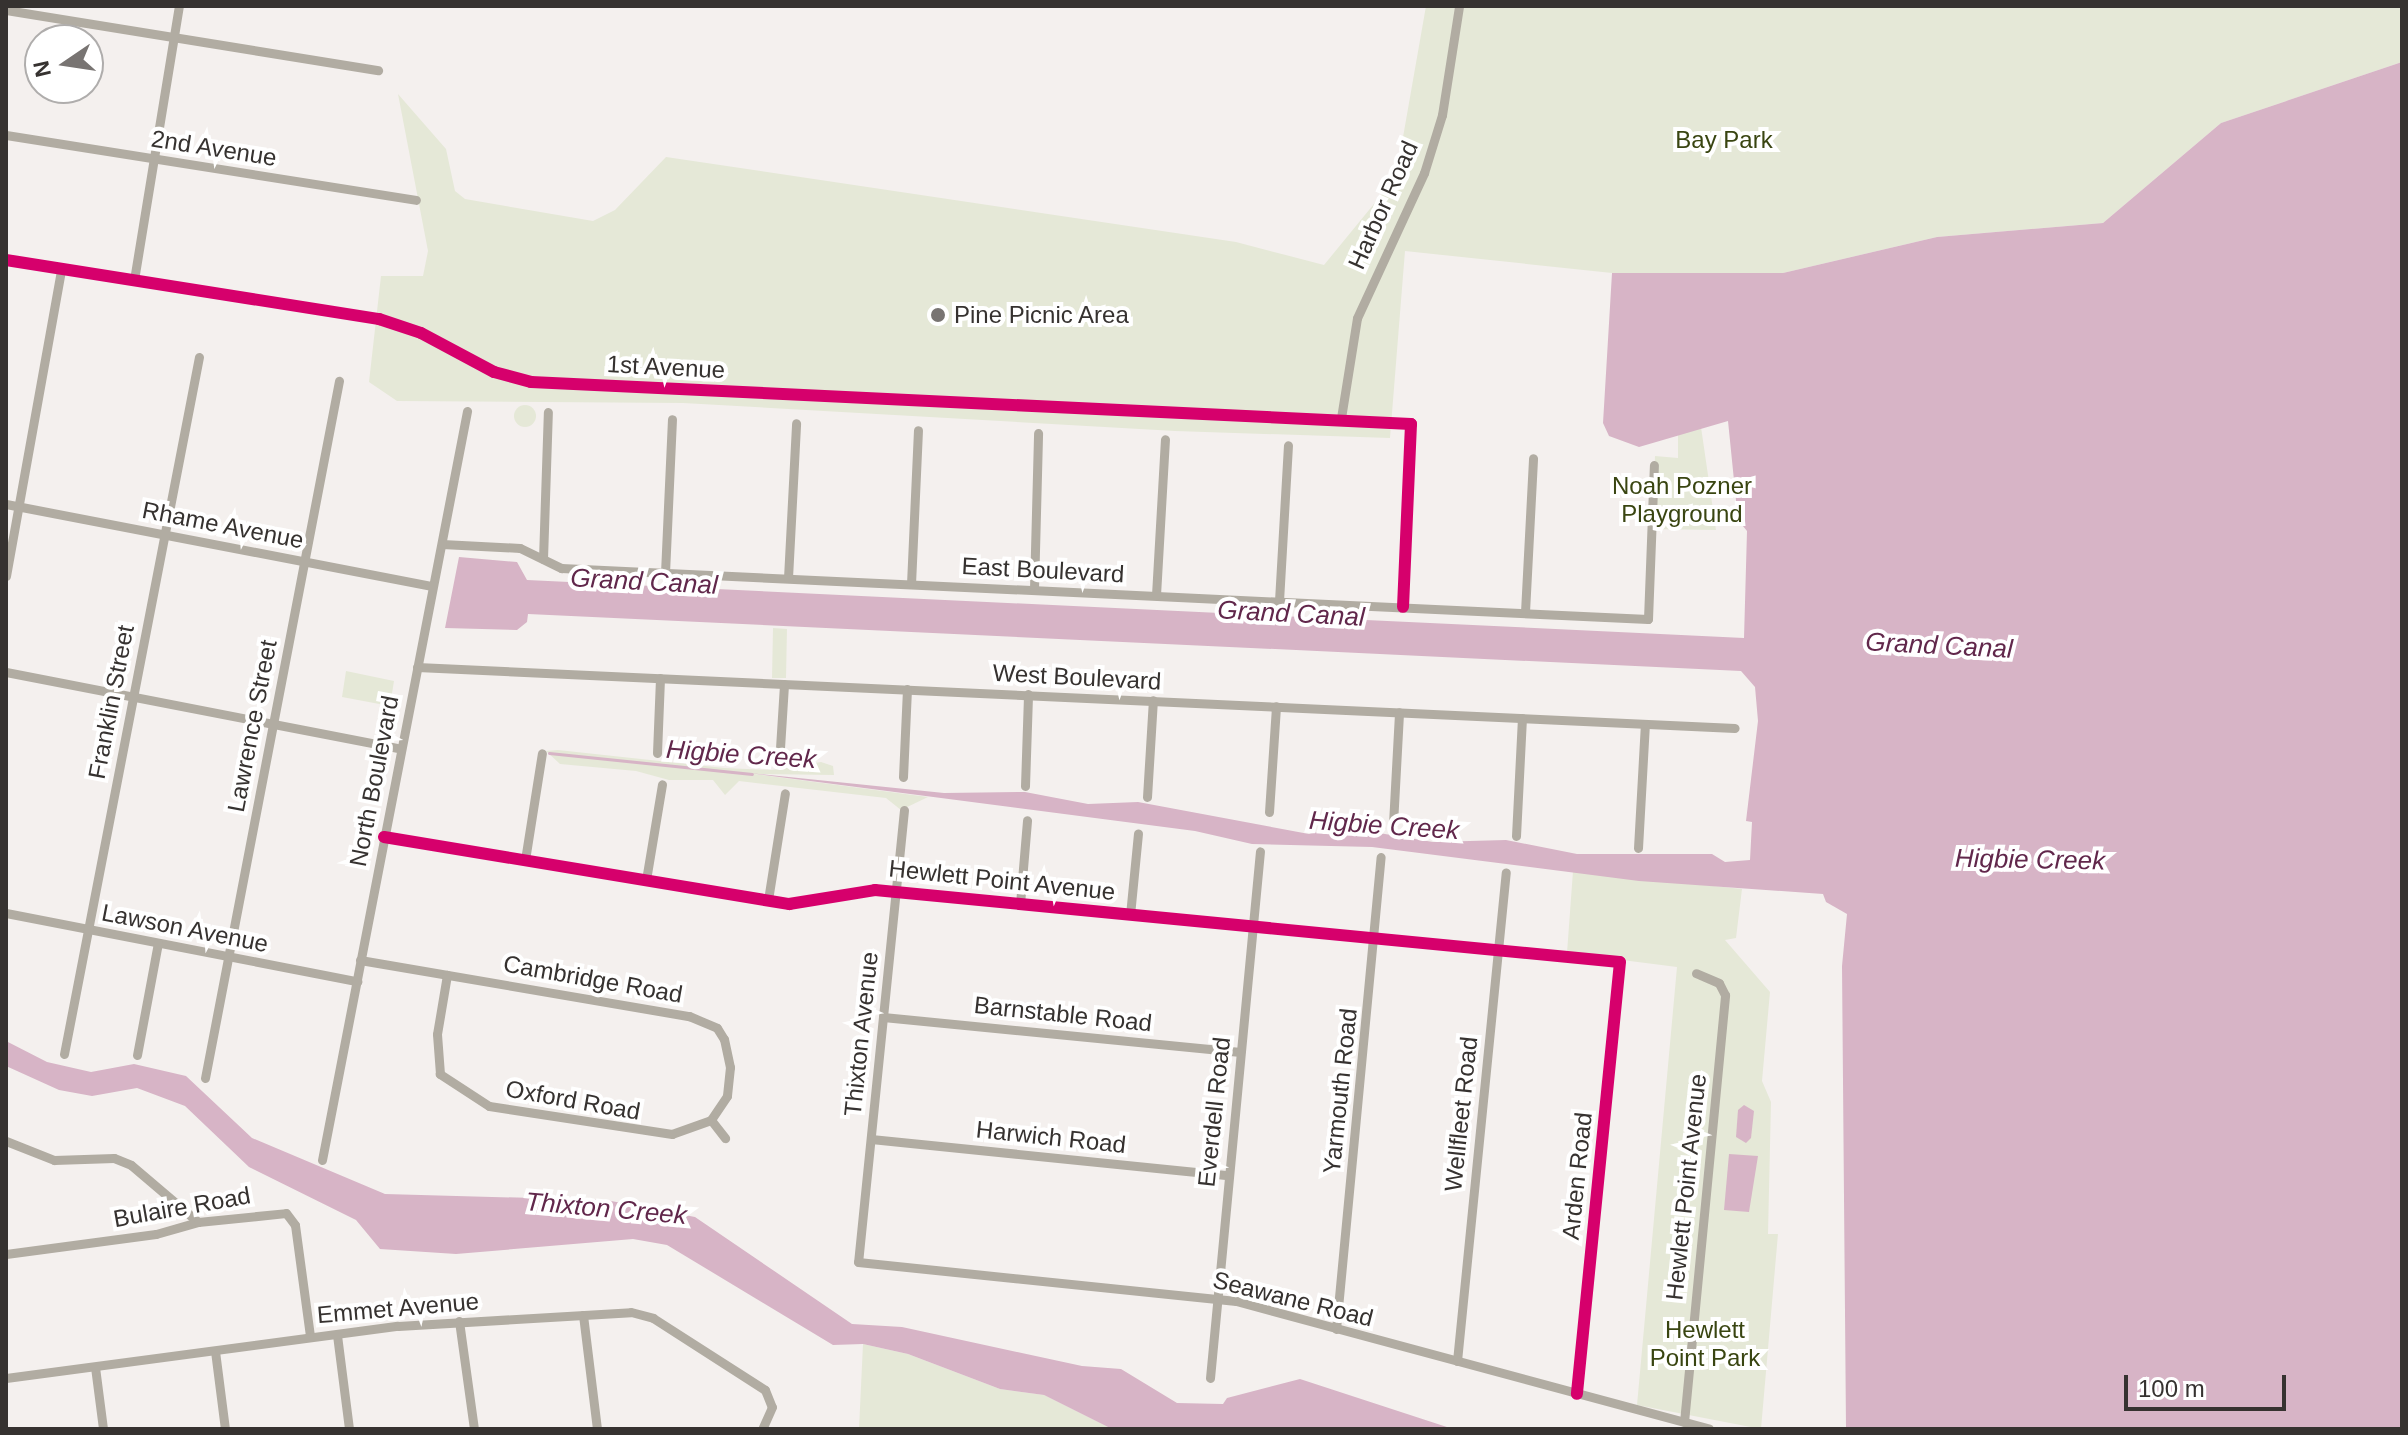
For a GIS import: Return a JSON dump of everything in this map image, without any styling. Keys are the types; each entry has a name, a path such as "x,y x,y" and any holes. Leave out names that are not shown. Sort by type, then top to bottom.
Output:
{"street":[{"path":"134,280 179,6"},
{"name":"Harbor Road","path":"1341,418 1357,318 1424,173 1442,115 1459,6"},
{"path":"6,10 378,70"},
{"name":"2nd Avenue","path":"6,135 416,200"},
{"name":"1st Avenue","path":"6,260 379,319 421,333 494,372 531,382 1341,418 1411,424 1403,607"},
{"path":"6,576 61,269"},
{"name":"Franklin Street","path":"64,1054 199,357"},
{"name":"Lawrence Street","path":"205,1078 339,381"},
{"name":"North Boulevard","path":"322,1160 467,411"},
{"path":"543,559 548,412"},
{"path":"665,573 672,419"},
{"path":"788,578 796,423"},
{"path":"911,584 918,430"},
{"path":"1034,589 1038,433"},
{"path":"1156,595 1165,439"},
{"path":"1279,601 1288,445"},
{"path":"1525,612 1533,458"},
{"name":"East Boulevard","path":"442,544 520,548 561,568 1648,619 1654,465"},
{"name":"Rhame Avenue","path":"6,504 432,586"},
{"name":"West Boulevard","path":"417,667 1735,728"},
{"path":"6,672 401,749"},
{"path":"657,753 660,678"},
{"path":"779,764 784,684"},
{"path":"903,777 907,689"},
{"path":"1025,786 1028,694"},
{"path":"1147,797 1153,700"},
{"path":"1269,812 1276,706"},
{"path":"1393,824 1399,712"},
{"path":"1516,836 1522,718"},
{"path":"1638,848 1645,724"},
{"path":"525,860 542,753"},
{"path":"646,880 662,784"},
{"path":"768,900 785,793"},
{"name":"Thixton Avenue","path":"858,1262 904,810"},
{"path":"1020,904 1027,820"},
{"path":"1130,915 1138,833"},
{"name":"Hewlett Point Avenue","path":"384,837 800,904 857,890 1620,962"},
{"name":"Everdell Road","path":"1210,1378 1215,1299 1260,851"},
{"name":"Yarmouth Road","path":"1336,1329 1381,857"},
{"name":"Wellfleet Road","path":"1457,1361 1506,872"},
{"name":"Lawson Avenue","path":"6,913 357,981"},
{"path":"137,1055 158,943"},
{"name":"Cambridge Road","path":"360,960 670,1011 710,1024 724,1039 730,1067 727,1096 711,1120"},
{"name":"Arden Road","path":"1577,1394 1620,962"},
{"name":"Hewlett Point Avenue","path":"1684,1422 1725,995 1719,983 1696,973"},
{"name":"Oxford Road","path":"447,975 437,1034 440,1074 473,1098 498,1108 653,1133 687,1133 711,1120"},
{"name":"Barnstable Road","path":"883,1017 1240,1052"},
{"path":"711,1120 725,1138"},
{"name":"Harwich Road","path":"871,1139 1228,1175"},
{"path":"6,1141 54,1160 114,1158 131,1165 198,1222"},
{"name":"Bulaire Road","path":"6,1254 156,1234 198,1222 274,1211 291,1216 310,1336"},
{"name":"Seawane Road","path":"858,1262 1215,1299 1709,1429"},
{"name":"Emmet Avenue","path":"6,1378 310,1336 459,1321 631,1312 653,1318 760,1385 771,1398 770,1415 762,1429"},
{"path":"583,1315 597,1429"},
{"path":"459,1321 474,1429"},
{"path":"337,1335 349,1429"},
{"path":"215,1351 225,1429"},
{"path":"95,1367 103,1429"}],"green space":[{"name":"Bay Park","path":"1426,6 2402,6 2402,62 2221,123 2103,223 1937,237 1783,273 1612,273 1405,251 1390,438 1175,431 683,403 397,401 369,382 381,276 423,276 428,251 398,94 446,149 455,191 465,199 593,221 615,210 666,157 1236,242 1324,265 1396,177"},
{"path":"525,405 533,408 536,416 533,424 525,427 517,424 514,416 517,408"},
{"name":"Noah Pozner Playground","path":"1701,427 1716,530 1652,529 1655,456 1678,458 1678,434"},
{"path":"773,628 787,629 786,678 772,678"},
{"path":"346,671 394,681 390,706 342,697"},
{"path":"546,751 724,768 772,770 821,762 833,766 834,775 754,774 928,797 901,810 886,798 739,781 725,795 713,780 669,780 636,771 560,764"},
{"name":"Hewlett Point Park","path":"1573,871 1742,889 1736,938 1725,940 1770,992 1762,1081 1771,1102 1768,1234 1778,1234 1761,1429 1637,1405 1677,967 1567,953"},
{"path":"863,1344 908,1354 1000,1389 1044,1395 1112,1429 859,1429"}],"water":[{"name":"Grand Canal","path":"2402,62 2402,1429 1846,1429 1842,966 1847,914 1826,902 1823,894 1639,881 1372,847 1252,844 1195,831 749,773 944,793 1025,792 1088,804 1138,802 1309,834 1343,827 1433,842 1506,840 1577,854 1712,854 1725,862 1750,860 1752,822 1746,821 1758,721 1755,687 1741,671 528,614 527,622 517,630 445,628 459,557 517,562 527,580 1744,638 1747,531 1738,520 1728,421 1639,447 1609,436 1603,423 1612,273 1783,273 1937,237 2103,223 2221,123"},
{"name":"Thixton Creek","path":"6,1041 47,1062 91,1072 134,1064 186,1076 252,1138 385,1194 606,1200 695,1217 852,1324 902,1327 1082,1366 1121,1369 1177,1403 1223,1404 1227,1398 1300,1379 1453,1429 1112,1429 1044,1395 1000,1389 908,1354 863,1344 833,1345 667,1245 633,1239 456,1254 380,1249 356,1220 249,1167 185,1106 137,1088 92,1096 59,1090 6,1066"},
{"path":"1744,1105 1754,1111 1751,1138 1746,1143 1736,1137 1738,1110"},
{"path":"1729,1154 1758,1156 1749,1212 1724,1210"}],"waterway":[{"name":"Higbie Creek","path":"549,753 752,774"}],"cycle path":[{"path":"6,260 379,319 421,333 494,372 531,382 1411,424 1403,607"},
{"path":"384,837 789,904 875,890 1620,962 1577,1394"}],"place":[{"name":"Pine Picnic Area","path":"938,315"}]}
